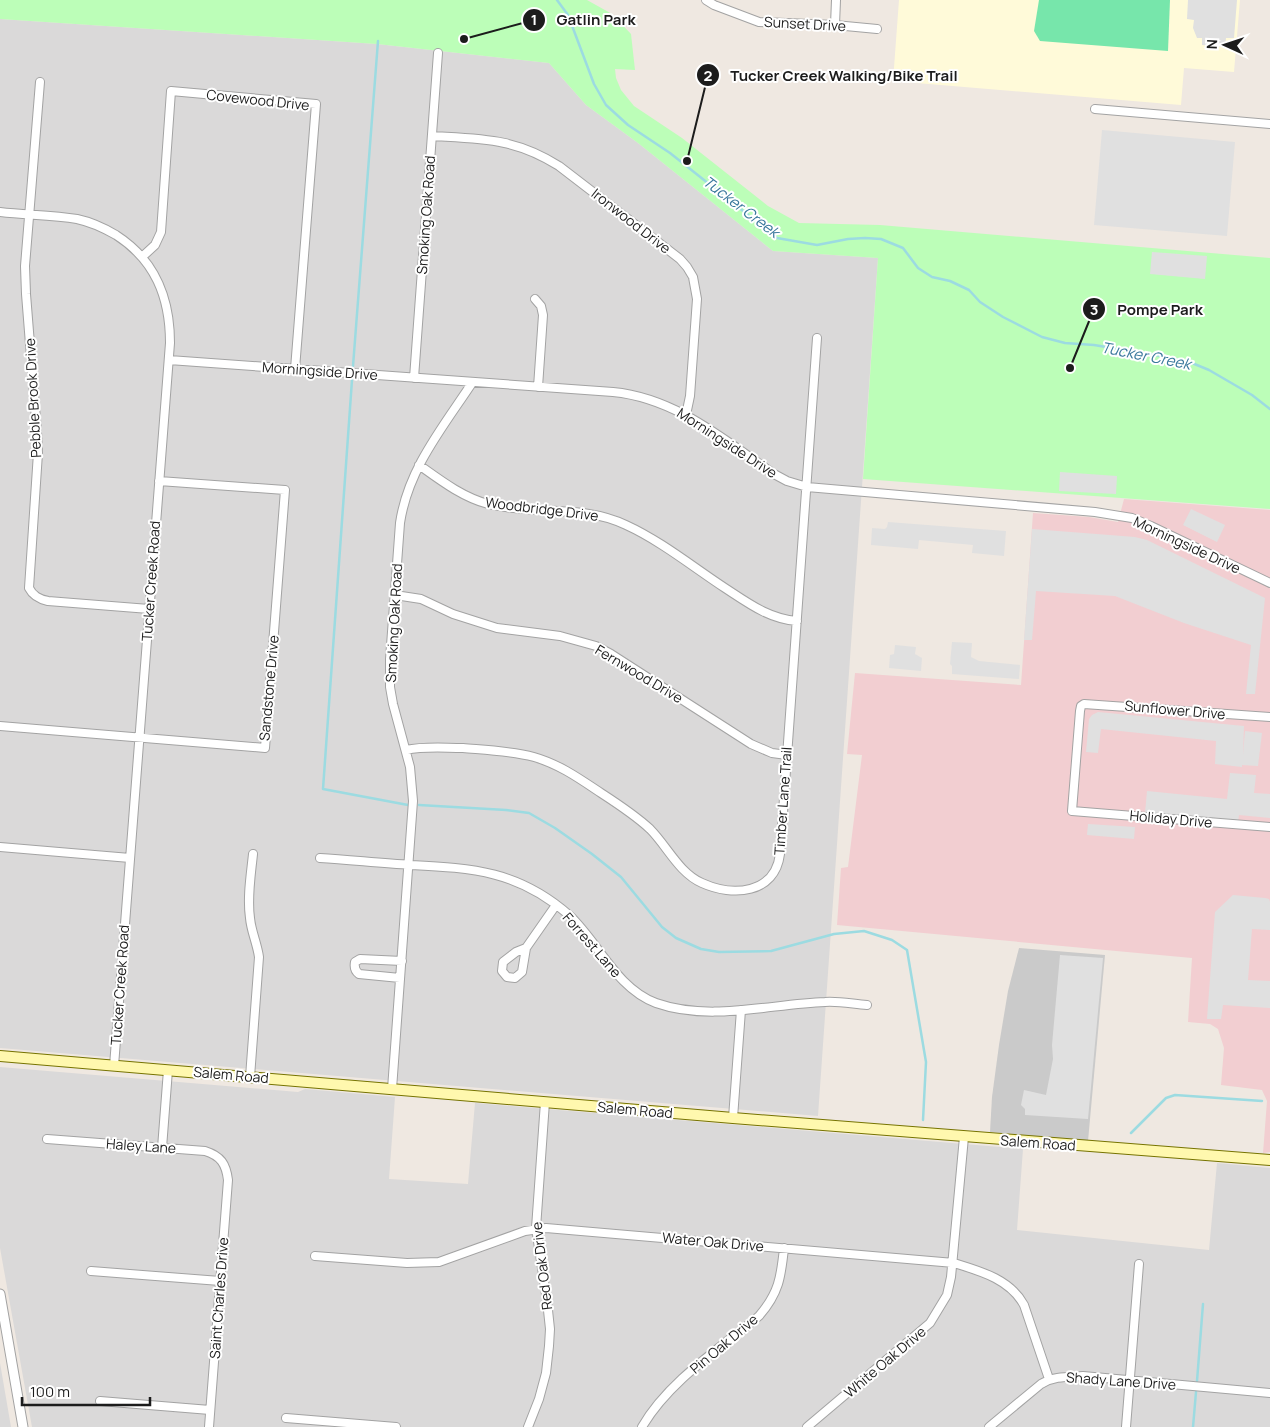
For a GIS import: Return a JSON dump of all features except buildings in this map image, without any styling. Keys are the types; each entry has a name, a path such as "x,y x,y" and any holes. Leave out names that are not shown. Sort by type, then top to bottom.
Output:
{"main road":[{"name":"Salem Road","path":"0,1056 964,1137 1270,1160"}],"street":[{"name":"Sunset Drive","path":"706,0 714,5 759,22 835,25 877,29"},
{"path":"835,25 836,0"},
{"name":"Smoking Oak Road","path":"414,378 438,52"},
{"name":"Pebble Brook Drive","path":"40,82 25,279 36,405 38,453 29,588 31,593 37,598 48,601 149,609"},
{"name":"Covewood Drive","path":"142,257 154,246 161,232 171,92 316,104 295,369"},
{"path":"1095,109 1270,124"},
{"name":"Ironwood Drive","path":"432,136 502,141 531,150 545,157 687,266 694,282 697,299 690,396 686,415"},
{"name":"Tucker Creek Road","path":"0,212 77,219 105,229 131,246 142,257 156,277 168,310 170,326 169,360 114,1066"},
{"path":"535,299 542,306 543,314 538,387"},
{"name":"Timber Lane Trail","path":"406,750 421,747 497,751 536,758 561,768 639,820 697,881 719,888 738,890 760,886 770,878 777,867 780,854 817,338"},
{"name":"Morningside Drive","path":"169,360 638,396 664,404 686,415 774,474 787,481 807,487 1095,512 1132,518 1270,583"},
{"name":"Smoking Oak Road","path":"392,1089 413,801 413,784 390,687 390,659 403,506 406,492 419,466 472,383"},
{"name":"Woodbridge Drive","path":"419,466 458,492 488,504 514,508 574,511 614,519 639,531 741,599 767,614 778,619 797,621"},
{"name":"Sandstone Drive","path":"0,726 265,748 285,490 159,480"},
{"name":"Fernwood Drive","path":"395,595 421,599 453,614 498,628 560,636 596,646 751,744 772,754 787,755"},
{"name":"Sunflower Drive","path":"1072,810 1081,706 1084,704 1270,717"},
{"name":"Holiday Drive","path":"1072,810 1270,827"},
{"path":"0,847 130,858"},
{"path":"250,1077 259,957 258,945 250,921 249,908 253,854"},
{"name":"Forrest Lane","path":"320,858 470,869 496,874 536,891 578,924 621,979 644,997 659,1004 691,1010 741,1010 825,1002 867,1005"},
{"path":"526,948 556,905"},
{"path":"400,978 359,974 355,970 355,966 357,960 363,958 402,961"},
{"path":"733,1118 741,1010"},
{"path":"162,1148 168,1070"},
{"name":"Red Oak Drive","path":"528,1427 539,1400 546,1373 550,1330 536,1228 545,1102"},
{"name":"White Oak Drive","path":"807,1427 930,1324 947,1295 954,1263 964,1137"},
{"name":"Haley Lane","path":"47,1139 212,1153 224,1162 227,1169"},
{"name":"Saint Charles Drive","path":"209,1427 228,1180 227,1169"},
{"name":"Water Oak Drive","path":"316,1256 407,1263 440,1262 536,1228 954,1263 993,1277 1012,1288 1019,1296 1024,1305 1049,1379"},
{"name":"Pin Oak Drive","path":"642,1427 655,1405 674,1386 759,1316 767,1307 774,1296 779,1280 784,1248"},
{"path":"1126,1427 1139,1264"},
{"path":"91,1271 220,1282"},
{"path":"0,1294 24,1427"},
{"name":"Shady Lane Drive","path":"989,1427 1049,1379 1083,1376 1270,1393"},
{"path":"100,1401 210,1410"},
{"path":"286,1418 336,1424 396,1427"}],"shaded area":[{"path":"899,0 1240,0 1234,72 1184,68 1181,105 893,81"},
{"path":"1188,0 1237,0 1234,38 1226,38 1225,47 1202,45 1202,38 1197,38 1193,28 1194,20 1187,19"},
{"path":"0,19 377,44 549,63 586,105 638,143 773,251 878,258 818,1116 0,1048"},
{"path":"1102,130 1235,142 1227,236 1094,225"},
{"path":"1152,252 1207,256 1205,279 1150,274"},
{"path":"1060,472 1117,476 1116,494 1059,491"},
{"path":"1124,499 1270,510 1270,1152 1263,1153 1267,1101 1262,1090 1221,1085 1224,1048 1218,1029 1210,1024 1188,1022 1192,958 837,925 841,868 848,867 862,755 847,754 855,673 1021,685 1033,513 1089,517 1118,522"},
{"path":"1191,509 1225,525 1217,542 1183,525"},
{"path":"888,522 1006,531 1004,556 972,553 973,545 919,540 918,549 871,545 872,528 885,529"},
{"path":"1032,529 1135,537 1147,540 1265,598 1255,694 1246,694 1251,645 1184,623 1115,596 1036,591 1032,640 1024,640"},
{"path":"952,642 972,643 971,657 979,661 1020,665 1019,679 952,674 952,666 950,664"},
{"path":"895,645 916,647 915,654 922,658 921,671 889,668 890,655 894,654"},
{"path":"1098,712 1244,726 1243,755 1245,731 1262,733 1258,766 1242,765 1242,767 1215,764 1216,741 1101,729 1098,753 1086,752 1089,719"},
{"path":"1230,773 1256,775 1254,793 1270,794 1270,818 1239,815 1238,822 1145,813 1147,791 1227,799"},
{"path":"1088,824 1135,827 1134,839 1087,835"},
{"path":"1233,895 1265,898 1269,899 1270,902 1270,930 1252,929 1248,980 1270,981 1270,1008 1223,1005 1221,1019 1207,1019 1215,912"},
{"path":"1019,948 1105,955 1088,1141 990,1132 992,1097 999,1045 1008,991"},
{"path":"1060,955 1103,958 1088,1119 1025,1115 1025,1109 1021,1105 1024,1090 1046,1095 1053,1059 1052,1045"},
{"path":"0,1067 298,1092 305,1089 395,1097 389,1179 468,1184 475,1103 1023,1149 1017,1230 1209,1250 1217,1163 1270,1168 1270,1427 32,1427 0,1248"},
{"path":"0,1363 11,1427 0,1427"}],"green space":[{"path":"0,0 587,0 612,14 631,34 635,70 615,69 616,78 621,90 634,106 682,138 768,206 799,223 880,225 1270,258 1270,509 863,479 878,258 773,251 638,143 586,105 549,63 377,44 0,19"},
{"path":"1039,0 1170,0 1168,51 1040,41 1034,31"}],"waterway":[{"name":"Tucker Creek","path":"557,0 568,15 594,84 606,105 628,125 670,153 777,238 817,245 848,239 881,239 903,248 918,268 932,277 950,281 969,290 980,302 1003,317 1042,337 1065,343 1094,345 1192,363 1209,370 1252,395 1270,409"},
{"path":"353,366 378,41"},
{"path":"352,380 323,789 408,805"},
{"path":"419,805 529,813 555,828 621,877 662,927 676,938 701,949 719,952 771,951 834,934 864,931 892,940 907,950 926,1062 923,1120"},
{"path":"1131,1133 1166,1098 1175,1095 1262,1101"},
{"path":"1197,1381 1203,1304"},
{"path":"1193,1427 1196,1392"}],"place":[{"name":"Gatlin Park","path":"464,39"},
{"name":"Tucker Creek Walking/Bike Trail","path":"687,161"},
{"name":"Pompe Park","path":"1070,368"}]}
